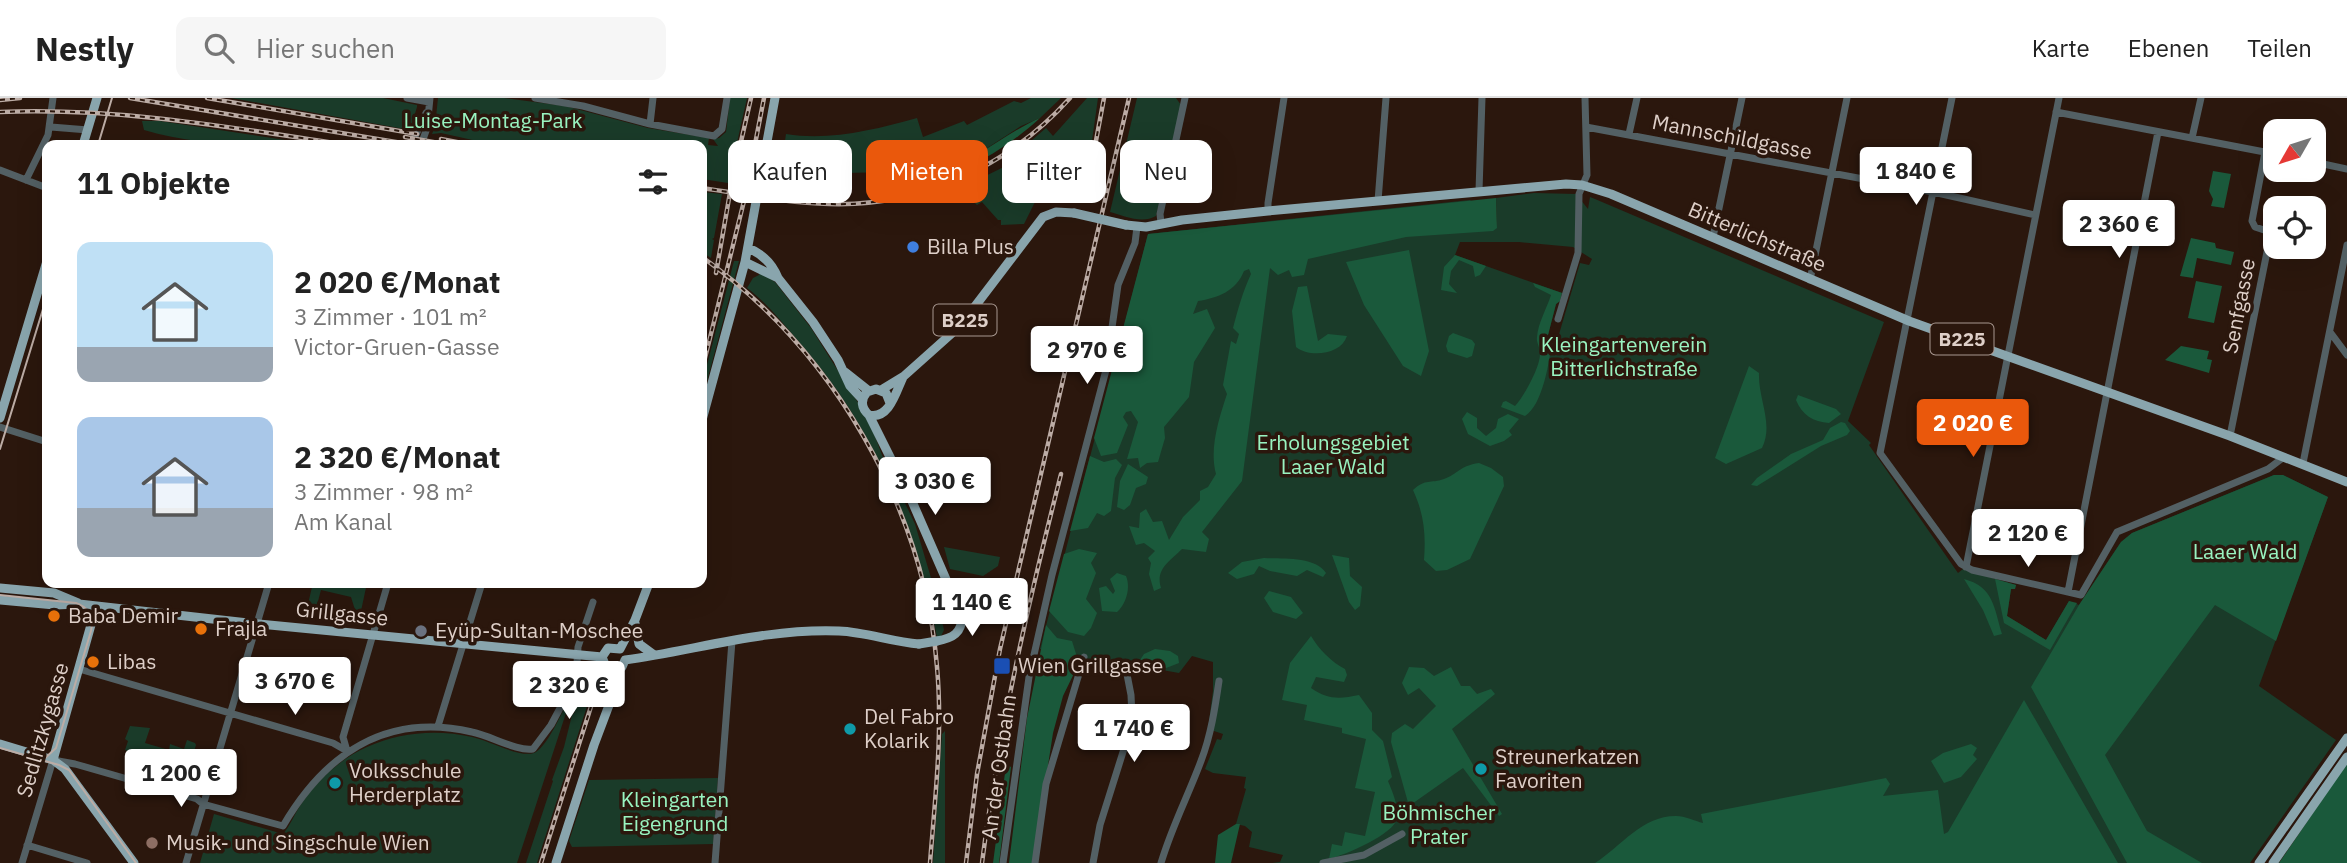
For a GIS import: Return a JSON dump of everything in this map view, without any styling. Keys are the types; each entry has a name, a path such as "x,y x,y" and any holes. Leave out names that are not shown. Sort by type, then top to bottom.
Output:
{"main road":[{"path":"85,140 97,98"},
{"path":"707,402 745,262 775,98"},
{"name":"Bitterlichstraße","path":"904,376 960,326 1040,220 1056,212 1074,213 1137,227 1268,211 1479,191 1582,185 1611,194 1909,321 2007,355 2107,397 2230,436 2347,482"},
{"path":"625,660 800,632 840,631 919,644 950,639 962,623 959,607 882,440 863,408 862,399 850,386 813,322 765,257 748,248"},
{"path":"745,262 778,278"},
{"path":"0,418 42,288"},
{"path":"842,369 869,391 862,399"},
{"name":"B225","path":"869,391 881,390 904,376"},
{"name":"B225","path":"882,415 904,376"},
{"path":"881,390 890,403"},
{"path":"869,415 882,415 882,440"},
{"name":"Grillgasse","path":"0,588 54,593 79,604 96,607 602,657"},
{"path":"620,649 647,588"},
{"name":"Grillgasse","path":"0,600 55,606 79,604"},
{"name":"Sedlitzkygasse","path":"53,760 96,607"},
{"path":"635,620 639,643 654,655"},
{"path":"610,647 620,649 625,660 622,667 615,670 606,667 602,657 610,647"},
{"path":"556,863 614,692 615,670"},
{"path":"2259,863 2347,738"},
{"path":"0,744 53,760 74,778 134,863"},
{"path":"2273,863 2347,757"}],"street":[{"path":"46,140 51,127 53,98"},
{"path":"407,98 429,103"},
{"path":"535,98 584,102 650,124 711,135 718,134 722,129 727,98"},
{"path":"650,124 653,98"},
{"path":"1161,223 1160,214 1185,98"},
{"path":"1268,211 1284,98"},
{"path":"1378,201 1385,98"},
{"path":"1479,191 1482,98"},
{"path":"1558,319 1578,253 1578,206 1587,175 1585,98"},
{"path":"1629,134 1637,98"},
{"path":"1713,237 1742,98"},
{"path":"1810,280 1847,98"},
{"path":"1952,98 1909,321 1880,453 1961,564 1996,576 2081,595 2117,532 2268,469 2284,457"},
{"path":"1966,567 2059,98"},
{"path":"2192,138 2201,98"},
{"path":"413,140 429,103"},
{"path":"423,140 427,128 429,103"},
{"path":"2056,112 2263,152"},
{"path":"51,127 88,130"},
{"name":"Mannschildgasse","path":"1586,127 1933,192 2035,215"},
{"path":"2068,592 2158,132"},
{"path":"26,180 42,149"},
{"name":"Senfgasse","path":"2230,436 2270,237 2267,231 2255,227 2252,221 2263,163"},
{"path":"2326,165 2347,169"},
{"path":"0,170 42,186"},
{"name":"An der Ostbahn","path":"1003,863 1031,663 1106,370 1118,285 1135,243 1137,227"},
{"path":"2303,463 2347,245"},
{"path":"2330,332 2347,355"},
{"path":"0,427 42,440"},
{"path":"186,863 267,588"},
{"path":"346,751 344,737 386,588"},
{"path":"438,726 480,588"},
{"path":"53,760 83,766 283,826 299,798 318,775 346,751 401,730 438,726 489,736 523,749 529,750 538,745 566,696 593,602"},
{"path":"715,863 732,641"},
{"path":"1035,863 1046,784 1084,657"},
{"path":"1093,863 1100,825 1132,716 1125,664"},
{"path":"79,669 333,743 346,751"},
{"path":"1161,863 1177,814 1202,760 1211,731 1219,681"},
{"name":"Sedlitzkygasse","path":"22,863 53,760"},
{"path":"74,778 83,766"},
{"path":"1323,863 1364,855 1402,834"},
{"path":"27,845 87,863"}],"green space":[{"path":"231,98 383,98 417,107 410,130"},
{"name":"Luise-Montag-Park","path":"438,98 504,98 565,106 648,128 709,138 708,145 718,146 713,139 726,132 730,98 747,98 738,140 728,140 728,183 707,180 707,140 472,140 441,133 432,134 439,118 436,117"},
{"path":"1031,98 1061,98 1040,118 1021,126 988,147 988,140 866,140 866,173 852,173 852,140 785,140 786,134 835,135 917,118 923,137 964,121 967,125 1014,101 1021,103"},
{"path":"1087,98 1098,98 1092,140 1032,140 1046,128 1053,136"},
{"path":"1137,98 1176,98 1181,105 1173,140 1127,140"},
{"path":"1040,118 1014,140 1002,140 1002,148 988,156 988,148"},
{"path":"142,121 160,121 285,140 187,140 144,130"},
{"path":"1002,168 1002,203 1034,203 1024,224 1001,225 1001,220 983,203 988,203 988,175"},
{"path":"1120,170 1120,203 1159,203 1156,216 1151,218 1133,218 1110,212"},
{"path":"2213,171 2231,174 2224,208 2211,206 2213,199 2209,191"},
{"path":"707,192 722,194 712,239 711,258 707,255"},
{"name":"Erholungsgebiet Laaer Wald","path":"1534,193 1576,194 1588,209 1590,197 1884,322 1848,421 1871,443 1869,445 1958,573 1963,569 2016,585 2015,589 2011,589 2007,616 2046,640 2069,601 2079,605 2121,542 2132,533 2274,475 2283,475 2328,497 2259,686 2336,740 2250,863 1272,863 1280,862 1283,855 1249,847 1252,832 1245,826 1236,824 1246,789 1246,777 1213,773 1205,769 1217,739 1221,740 1223,734 1208,729 1213,691 1213,662 1192,656 1179,673 1134,665 1116,666 1040,649 1148,234 1470,200 1497,228 1496,198","holes":["1460,242 1519,242 1573,247 1592,259 1589,265 1580,263 1557,341 1548,335 1556,304 1562,293 1455,255"]},
{"path":"1496,198 1497,228 1493,231 1406,237 1308,259 1304,275 1292,277 1289,270 1278,275 1270,268 1242,481 1202,532 1209,539 1206,552 1182,549 1162,570 1161,588 1154,591 1148,558 1155,551 1144,543 1136,545 1129,526 1139,528 1140,513 1146,509 1153,522 1162,521 1169,540 1183,517 1200,500 1200,491 1208,487 1216,474 1214,444 1227,394 1223,385 1231,341 1236,344 1239,334 1233,328 1251,274 1249,269 1244,271 1236,284 1226,292 1198,301 1193,314 1207,309 1215,328 1194,362 1189,397 1164,427 1165,438 1158,462 1147,463 1140,468 1138,458 1127,459 1138,422 1131,411 1126,412 1123,417 1128,425 1117,453 1101,456 1094,438 1148,234"},
{"path":"2191,238 2215,243 2216,248 2234,252 2231,265 2197,258 2193,278 2180,276"},
{"path":"1409,250 1429,351 1421,376 1403,366 1364,305 1346,262"},
{"path":"1455,255 1486,266 1480,275 1475,277 1473,266 1459,260 1451,271 1449,284 1457,293 1441,290 1444,267"},
{"path":"734,261 739,261 707,381 707,365"},
{"path":"760,272 775,282 811,328 869,420 882,455 915,524 937,598 944,630 941,636 937,637 916,555 887,478 869,442 825,374 774,313 747,288"},
{"path":"2196,281 2222,286 2214,323 2188,318"},
{"path":"1533,283 1562,293 1556,304 1548,335 1552,339 1541,392 1537,402 1525,416 1501,407 1506,401 1515,406 1531,381 1540,359 1538,332 1551,295 1535,287"},
{"path":"1307,286 1318,341 1328,334 1347,336 1344,342 1332,351 1309,353 1296,347 1292,311 1298,287"},
{"path":"1453,333 1472,340 1475,344 1472,356 1467,358 1448,352 1446,346"},
{"path":"2181,346 2209,351 2207,359 2212,360 2209,373 2165,360"},
{"path":"1749,366 1759,373 1766,421 1765,439 1762,448 1726,464 1715,458"},
{"path":"1798,395 1836,409 1841,414 1829,423 1813,419 1798,405"},
{"path":"1467,412 1477,418 1477,428 1486,436 1496,428 1498,419 1508,414 1519,419 1509,431 1512,435 1490,446 1468,434 1462,419"},
{"path":"1841,422 1845,423 1850,431 1847,435 1821,446 1757,486 1751,485 1791,454 1823,440 1830,428"},
{"path":"1090,456 1104,462 1116,459 1122,465 1115,478 1111,511 1104,516 1097,513 1088,528 1070,531"},
{"path":"1479,463 1503,477 1504,486 1470,559 1447,570 1436,571 1424,560 1423,524 1413,490 1421,484 1444,479 1467,466"},
{"path":"1128,464 1148,477 1146,484 1136,488 1130,505 1124,510 1117,507 1120,481"},
{"name":"Laaer Wald","path":"2274,475 2283,475 2328,497 2276,641 2215,605 2105,755 2147,831 2202,863 2127,863 2031,687 2079,605 2121,542 2132,533"},
{"path":"944,547 1000,557 998,566 983,576 950,569"},
{"path":"1079,549 1097,553 1091,563 1096,573 1086,599 1097,613 1091,628 1084,636 1068,632 1049,611 1064,554"},
{"path":"1332,555 1349,558 1350,576 1362,587 1360,606 1355,610 1349,602"},
{"path":"1264,558 1306,561 1326,573 1323,577 1307,570 1297,576 1259,566 1254,574 1237,579 1228,573 1242,562"},
{"path":"1117,573 1126,576 1128,591 1125,600 1117,612 1102,611 1099,588 1106,586 1113,594 1115,591 1110,579"},
{"path":"1964,579 1987,593 2002,634 1994,636 1983,610"},
{"path":"1995,579 2016,585 2015,589 2011,589 2007,616 2046,640 2069,601 2077,603 2050,650 2004,623"},
{"path":"312,588 366,588 361,611 356,613 351,597 321,590 317,605 308,604"},
{"path":"1269,591 1291,597 1303,613 1296,619 1273,612 1264,598"},
{"path":"1046,625 1057,638 1072,641 1077,657 1081,659 1063,696 1053,733 1033,863 1009,863 1027,718"},
{"path":"1311,636 1326,655 1345,669 1347,675 1344,682 1316,677 1311,688 1334,698 1359,695 1372,713 1372,730 1383,741 1392,777 1388,781 1397,809 1397,818 1388,831 1329,859 1332,844 1342,846 1345,832 1365,836 1375,792 1355,788 1366,739 1342,733 1342,728 1304,720 1307,705 1282,700 1290,663"},
{"path":"1155,649 1170,651 1178,656 1179,663 1161,670 1136,666 1144,654"},
{"path":"1409,667 1424,668 1434,676 1451,667 1461,686 1470,686 1477,694 1491,689 1495,694 1452,729 1502,814 1499,816 1463,768 1409,806 1391,742 1392,733 1405,724 1413,729 1436,706 1419,688 1408,695 1402,683"},
{"path":"587,669 596,669 586,699 589,700 537,863 526,863"},
{"path":"2024,700 2118,863 1595,863 1642,826 1664,817 1679,816 1703,823 1701,814 1886,778 1890,784 1883,796 1938,790 1944,834 1948,832"},
{"path":"564,709 567,710 517,863 200,863 214,814 283,834 306,797 321,780 338,764 367,747 405,735 445,733 479,739 520,753 534,753 547,740"},
{"path":"130,726 150,728 145,743 169,750 170,744 184,749 187,740 195,743 191,762 180,759 176,772 127,759 129,752 125,750 128,741 125,739"},
{"path":"945,731 945,863 933,863 942,734"},
{"path":"1971,744 1977,748 1973,755 1977,759 1961,777 1944,783 1931,761 1943,753"},
{"path":"2347,763 2347,863 2279,863"},
{"path":"1009,766 999,863 993,863 1005,773"},
{"name":"Kleingarten Eigengrund","path":"718,778 713,844 572,847 569,841 589,780"},
{"path":"1240,824 1231,863 1215,863 1218,835"}],"tram line":[{"path":"99,140 112,98"},
{"path":"0,449 42,312"},
{"path":"0,595 76,603 90,614 92,622 56,748 44,759 27,759"},
{"path":"0,748 69,770 136,863"}],"railway":[{"path":"0,100 20,98"},
{"path":"130,98 384,140"},
{"path":"207,98 417,134"},
{"path":"716,273 732,181 751,98"},
{"path":"707,350 744,201 764,98"},
{"path":"707,189 829,204 863,203 930,190 961,178 1020,144 1070,98"},
{"path":"1096,140 1104,98"},
{"path":"966,863 977,774 1000,649 1129,98"},
{"path":"0,112 44,111 132,116 315,140"},
{"path":"405,137 422,140"},
{"path":"441,139 446,140"},
{"path":"707,261 749,295 792,338 830,385 864,437 891,491 913,549 929,607 939,692 938,765 930,863"},
{"path":"982,863 997,764 1016,667 1061,474"},
{"path":"541,863 595,694"}],"place":[{"name":"Billa Plus","path":"913,247"},
{"name":"Baba Demir","path":"54,616"},
{"name":"Frajla","path":"201,629"},
{"name":"Eyüp-Sultan-Moschee","path":"421,631"},
{"name":"Libas","path":"93,662"},
{"name":"Wien Grillgasse","path":"1002,666"},
{"name":"Del Fabro Kolarik","path":"850,729"},
{"name":"Streunerkatzen Favoriten","path":"1481,769"},
{"name":"Volksschule Herderplatz","path":"335,783"},
{"name":"Musik- und Singschule Wien","path":"152,843"}],"park label":[{"name":"Kleingartenverein Bitterlichstraße","path":"1624,357"},
{"name":"Böhmischer Prater","path":"1439,825"}]}
